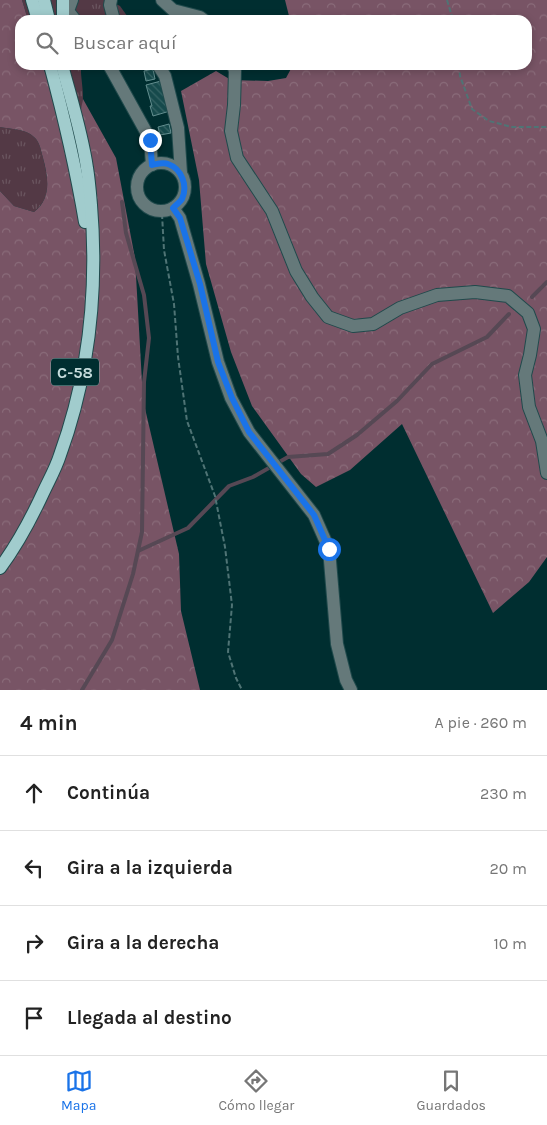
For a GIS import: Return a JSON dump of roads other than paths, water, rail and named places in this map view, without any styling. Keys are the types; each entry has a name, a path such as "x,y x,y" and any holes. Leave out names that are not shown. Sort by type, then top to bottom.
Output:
{"main road":[{"path":"44,0 48,15"},
{"name":"C-58","path":"0,555 31,502 53,454 68,407 78,360 84,313 86,270 85,226 77,174 51,70"},
{"path":"57,70 66,124"},
{"name":"C-58","path":"0,568 13,550 60,456 75,409 85,361 93,279 92,225 87,168 63,70"},
{"path":"68,87 70,70"}],"lane":[{"path":"111,0 110,5 113,15"},
{"path":"162,0 173,10 192,15"},
{"path":"112,70 150,140 152,165"},
{"path":"161,70 165,76 178,128 181,173 185,187 181,200 167,210"},
{"path":"235,70 231,131 237,158 272,211 296,271 312,297 328,317 353,326 373,324 400,308 437,295 475,292 508,296 528,313 534,329 525,375 529,407 542,441 547,473"},
{"path":"181,173 170,165 162,163 152,165 144,169 138,180 137,192 141,200 150,208 167,210 180,218 200,284 218,362 232,398 249,432 314,515 329,549 337,644 346,680 351,690"}],"waterway":[{"path":"82,690 112,640 133,574 142,532 144,382 149,338 144,295 126,233 122,202"},
{"path":"532,297 547,282"},
{"path":"138,551 188,528 229,486 253,477 288,457 328,454 357,435 397,401 432,364 487,337 509,314"}]}
